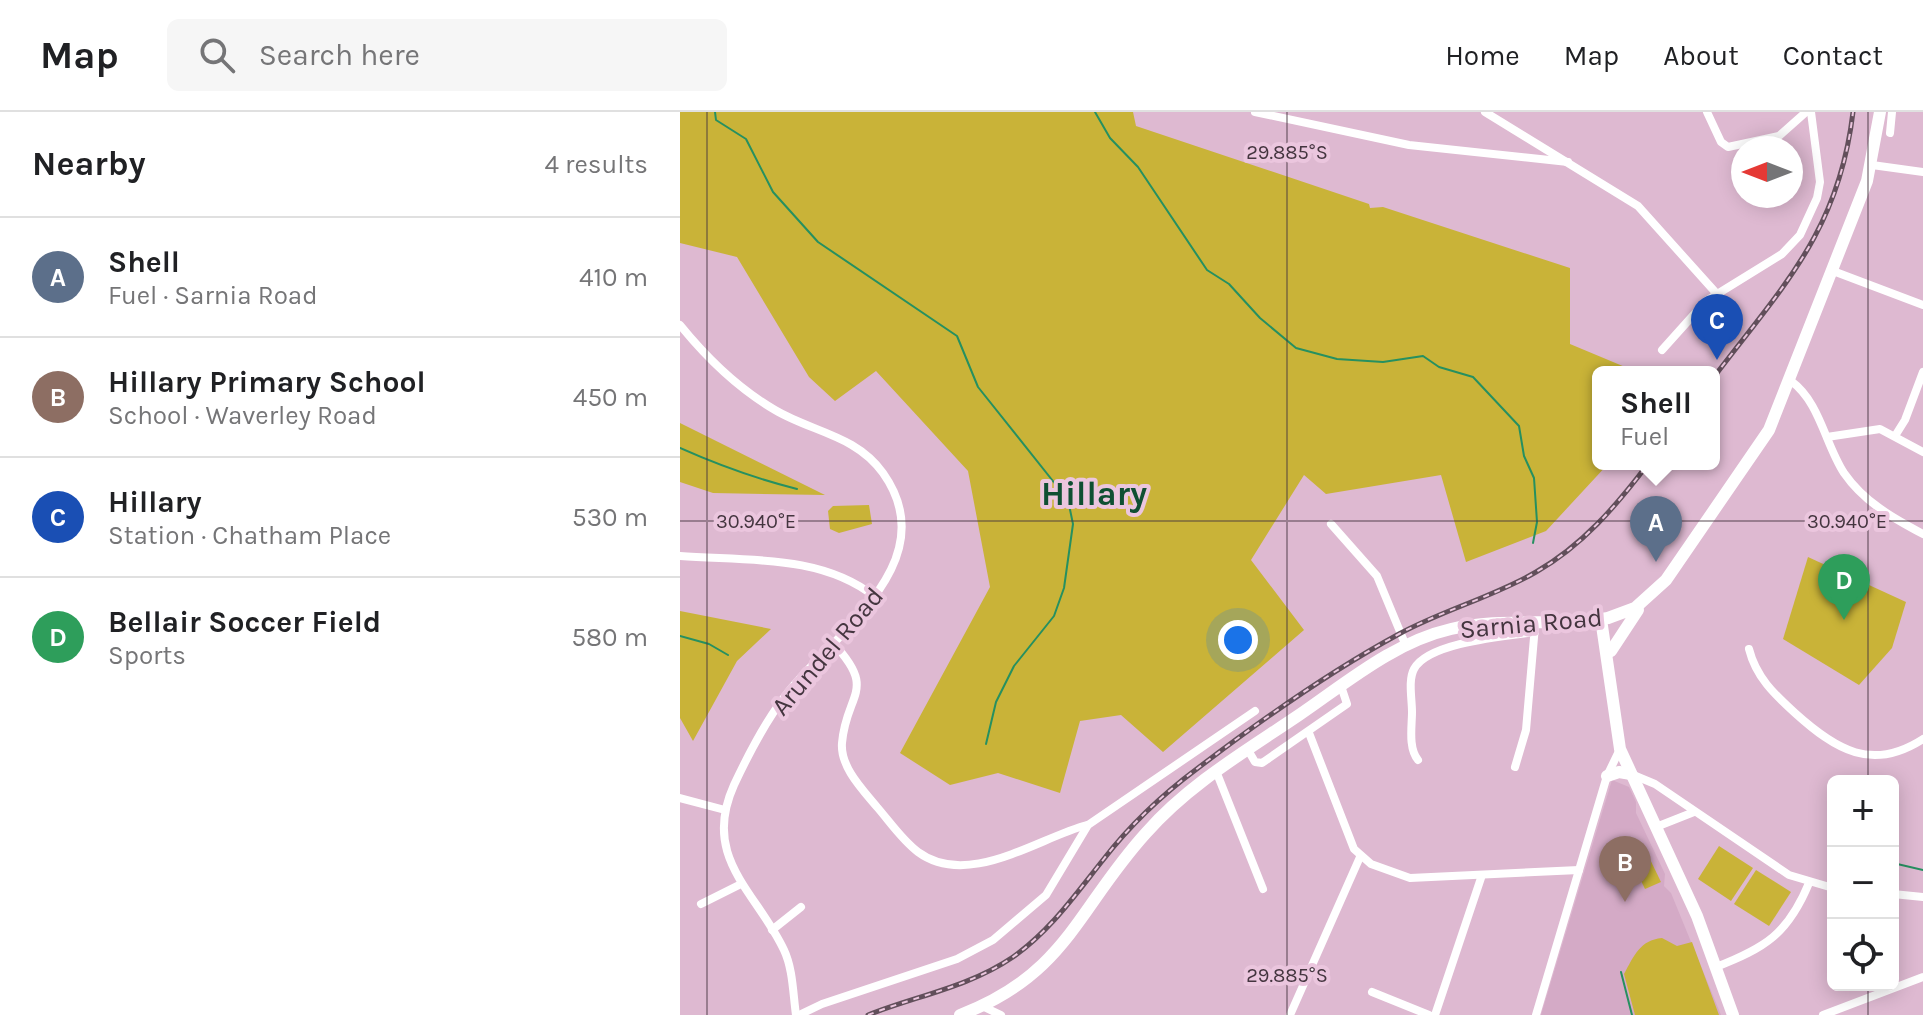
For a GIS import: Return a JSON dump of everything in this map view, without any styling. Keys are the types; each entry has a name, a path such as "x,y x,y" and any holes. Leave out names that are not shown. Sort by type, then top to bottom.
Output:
{"main road":[{"name":"Sarnia Road","path":"960,1015 1030,978 1056,954 1140,839 1171,807 1216,771 1406,646 1463,626 1535,627 1604,619 1627,612 1645,601 1682,559 1769,430 1791,381 1872,165 1880,112"},
{"path":"1611,651 1645,601"},
{"path":"1604,619 1611,651 1610,684"},
{"path":"1604,619 1620,749 1716,967 1733,1015"},
{"path":"1607,776 1619,772 1631,774"}],"street":[{"path":"1255,112 1409,145 1568,162"},
{"path":"1485,112 1644,211 1717,294"},
{"path":"1662,350 1689,317 1717,294 1782,254 1808,220 1820,182 1809,112 1779,136 1728,147 1721,142 1707,112"},
{"path":"1890,133 1892,112"},
{"path":"1872,165 1923,172"},
{"path":"1833,271 1923,305"},
{"name":"Arundel Road","path":"680,325 756,398 789,418 849,442 884,474 898,508 901,532 894,568 875,597 780,702 734,784 725,810 725,842 741,884 787,958 798,1015"},
{"path":"1895,436 1905,420 1923,372"},
{"path":"1791,381 1805,394 1844,472 1865,497 1881,511 1923,534"},
{"path":"1827,437 1872,429 1895,436 1923,452"},
{"path":"1331,524 1377,576 1406,646"},
{"path":"680,556 827,569 853,579 875,597"},
{"path":"1418,760 1412,747 1414,668 1434,652 1535,627 1526,730 1515,767"},
{"path":"833,643 851,662 858,683 841,744 845,764 866,795 919,853 943,864 983,862 1088,825 1255,711"},
{"path":"1749,649 1762,681 1811,727 1837,746 1879,755 1895,753 1923,739"},
{"path":"1248,750 1255,762 1262,763 1309,733 1347,704 1341,686"},
{"path":"1309,733 1360,857 1410,878 1579,870"},
{"path":"1536,1015 1607,776 1620,749"},
{"path":"1216,771 1263,889"},
{"path":"1631,774 1655,784 1789,875 1827,887"},
{"path":"680,798 725,810"},
{"path":"1656,827 1694,812"},
{"path":"798,1015 822,1004 957,959 993,940 1046,895 1088,825"},
{"path":"1290,1015 1360,857"},
{"path":"1435,1015 1482,875"},
{"path":"1716,967 1757,951 1776,936 1795,913 1809,883"},
{"path":"701,904 741,884"},
{"path":"1899,895 1923,897"},
{"path":"772,930 801,907"},
{"path":"1823,1015 1923,977"},
{"path":"1372,992 1429,1015"},
{"path":"982,1006 1001,1015"}],"shaded area":[{"path":"680,112 1133,112 1136,126 1369,204 1370,208 1383,207 1570,268 1570,344 1623,366 1592,366 1592,470 1602,470 1546,531 1466,562 1441,475 1326,494 1304,475 1251,560 1304,630 1163,752 1121,715 1080,721 1060,793 998,773 950,785 900,753 990,587 968,471 876,371 835,401 809,377 737,257 680,243"},
{"path":"680,423 825,495 713,493 680,482"},
{"path":"869,505 872,524 839,533 830,529 828,511 833,506"},
{"path":"1808,557 1906,602 1892,648 1859,685 1783,639"},
{"path":"680,611 771,629 737,661 693,741 680,718"},
{"path":"1612,780 1629,787 1636,802 1636,813 1665,874 1664,886 1671,893 1721,1015 1541,1015"},
{"path":"1719,846 1753,868 1731,901 1698,879"},
{"path":"1645,849 1661,882 1645,889 1629,856"},
{"path":"1756,870 1791,892 1769,926 1734,904"},
{"path":"1662,938 1677,946 1692,942 1719,1015 1635,1015 1624,974 1643,946"}],"waterway":[{"path":"715,112 716,120 746,139 773,192 818,242 957,336 978,387 1068,500 1073,524 1064,588 1054,616 1014,666 996,702 986,744"},
{"path":"1095,112 1110,138 1138,167 1207,270 1229,284 1260,318 1296,348 1337,359 1383,362 1423,356 1439,367 1473,377 1519,426 1524,456 1534,478 1537,522 1533,543"},
{"path":"680,448 738,471 797,489"},
{"path":"680,636 709,644 728,655"},
{"path":"1899,864 1923,870"},
{"path":"1621,972 1632,1015"}],"railway":[{"path":"1720,369 1785,285 1821,224 1846,154 1853,112"},
{"path":"868,1015 960,984 1013,957 1050,924 1136,822 1185,778 1246,732 1347,664 1416,625 1503,589 1553,561 1598,524 1643,470"}],"place":[{"name":"Hillary","path":"1717,360"},
{"name":"Shell","path":"1656,562"},
{"name":"Bellair Soccer Field","path":"1844,620"},
{"name":"Hillary Primary School","path":"1625,902"}],"district":[{"name":"Hillary","path":"1094,493"}]}
